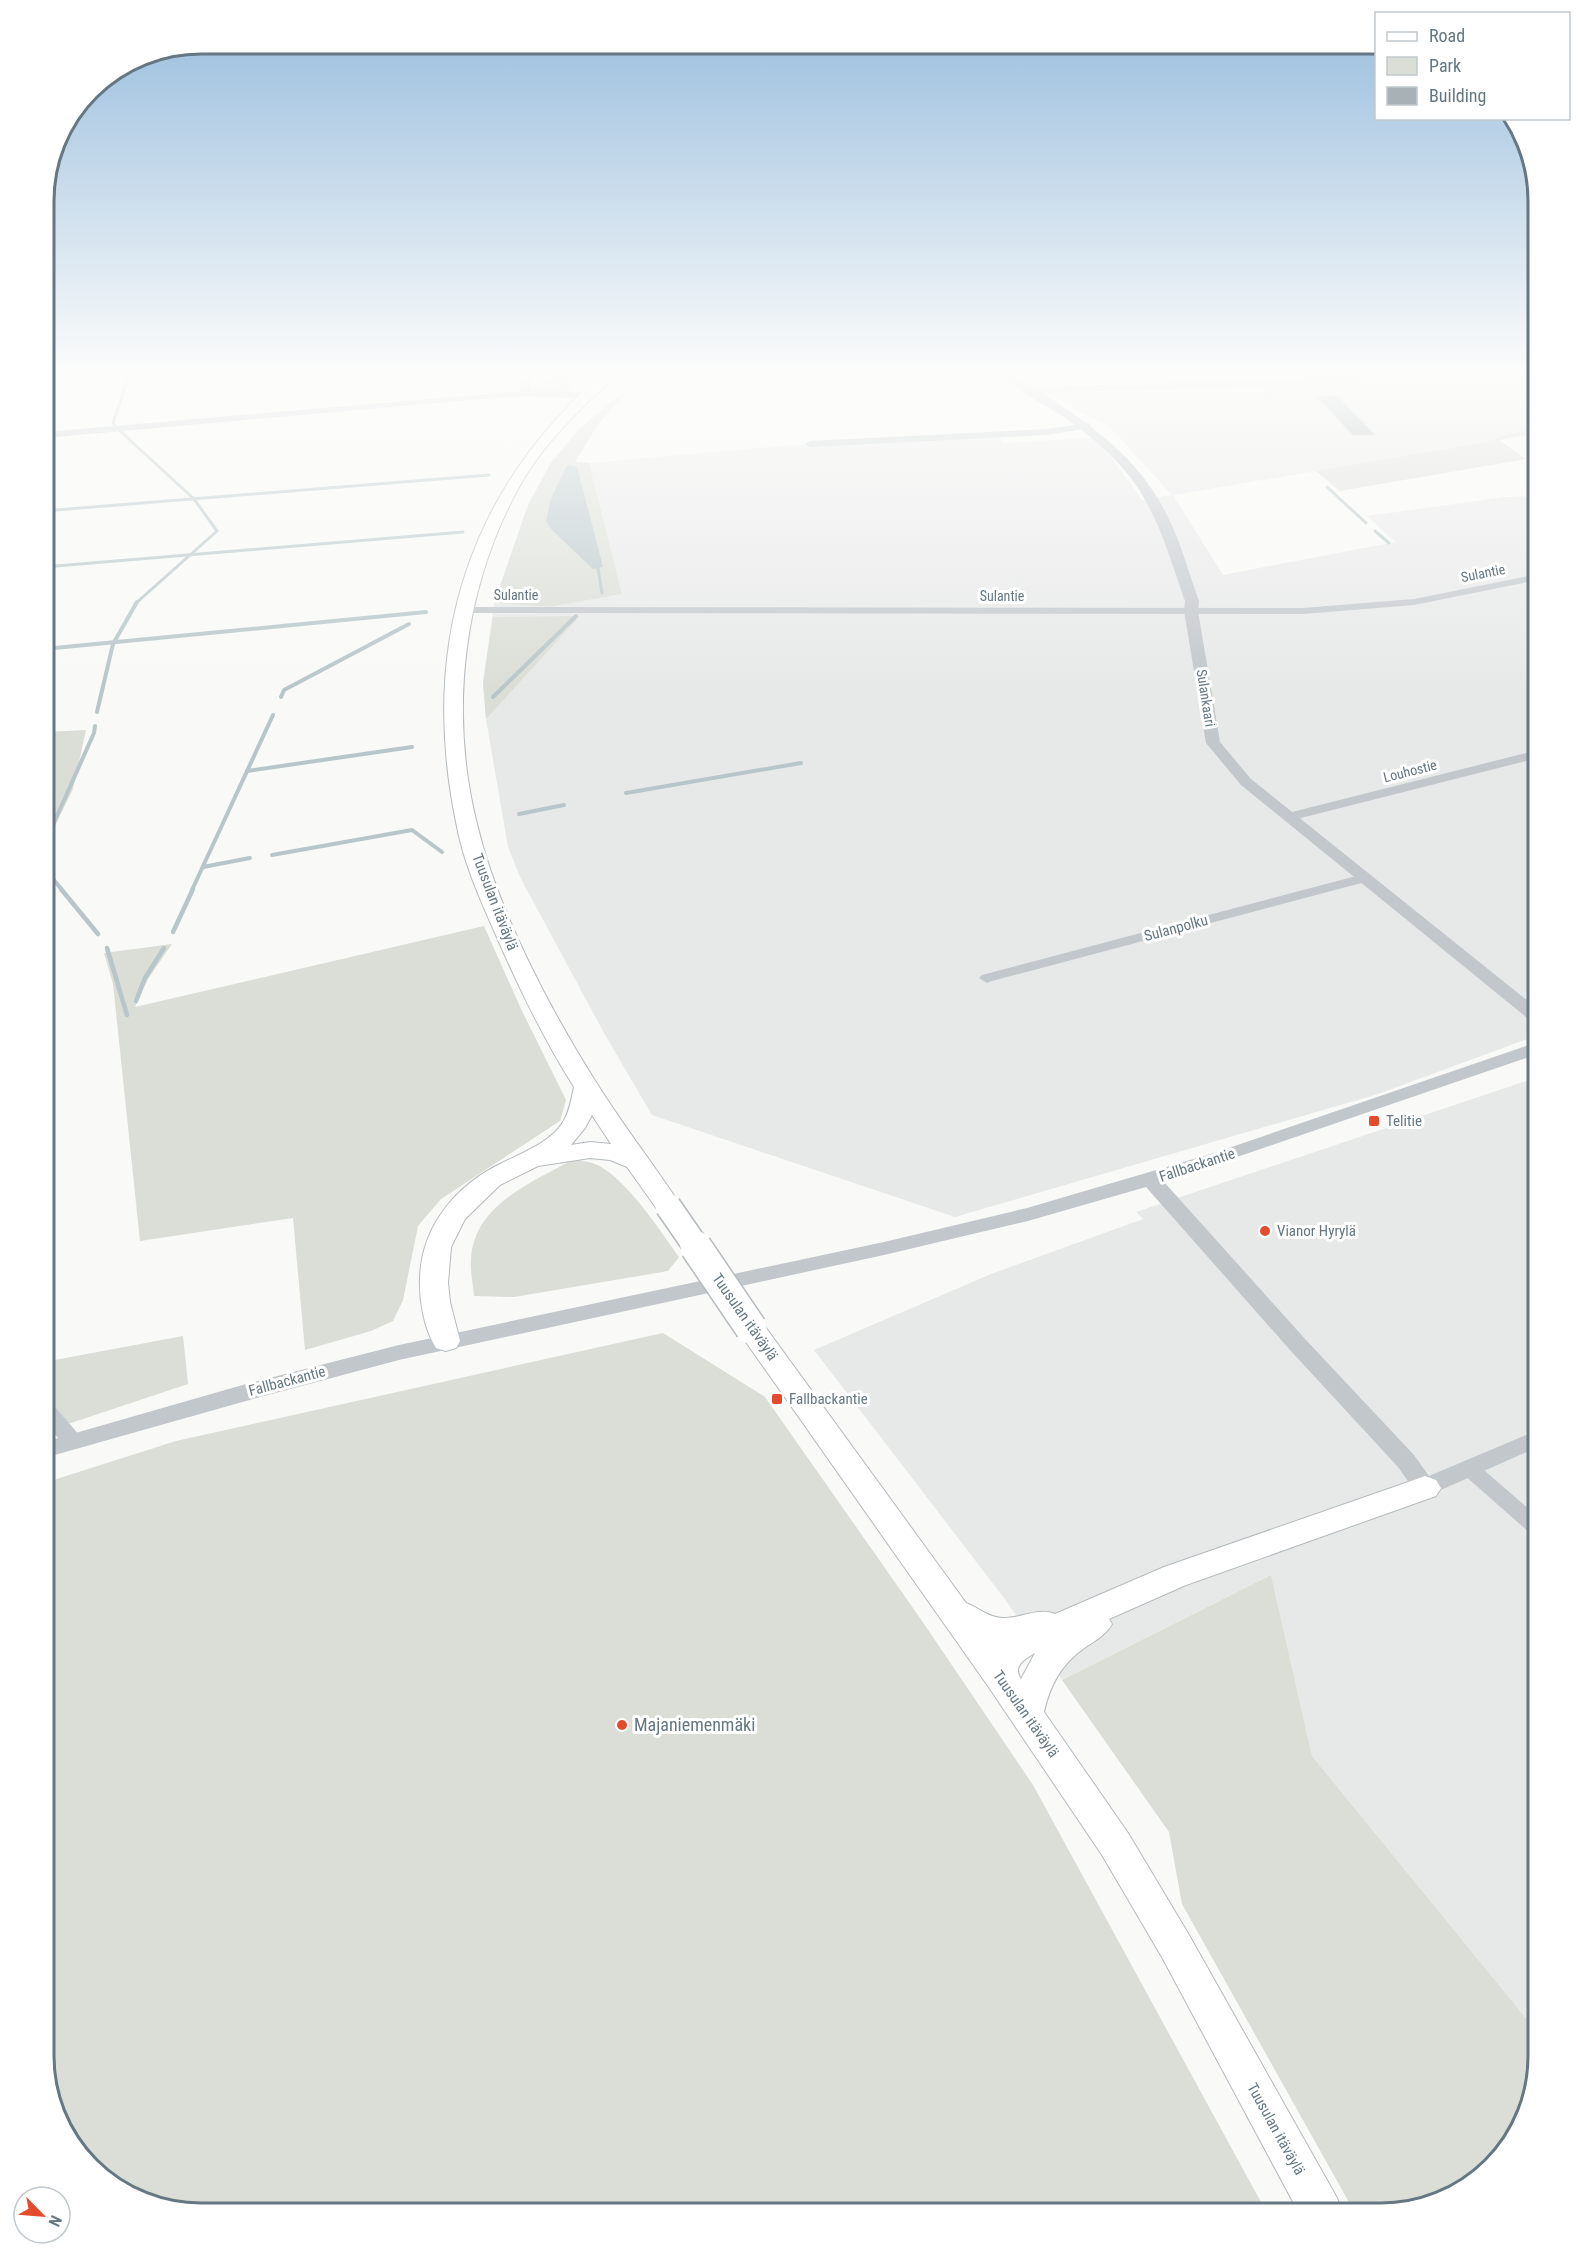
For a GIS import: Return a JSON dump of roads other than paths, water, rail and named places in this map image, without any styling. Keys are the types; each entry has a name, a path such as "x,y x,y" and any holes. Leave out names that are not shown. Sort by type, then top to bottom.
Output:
{"main road":[{"name":"Tuusulan itäväylä","path":"515,480 500,507 485,543 463,610 453,681 453,736 465,813 477,861 522,971 557,1039 586,1087 751,1328 1000,1676 1121,1854 1176,1947 1316,2203"},
{"path":"446,1341 440,1324 433,1281 435,1256 441,1233 462,1204 492,1178 530,1161 573,1129 585,1105 586,1087"},
{"path":"530,1161 596,1150 612,1151 638,1162"},
{"path":"1000,1676 1001,1665 1012,1650 1037,1636 1175,1576 1425,1488"},
{"path":"952,1609 990,1630 1002,1632 1022,1629 1170,1572 1215,1562"},
{"path":"1026,1714 1038,1675 1057,1650 1077,1635 1125,1607 1193,1576 1215,1562"}],"street":[{"name":"Sulankaari","path":"1137,480 1158,510 1192,601 1191,611 1213,743 1246,782 1528,1009"},
{"name":"Sulantie","path":"463,610 1303,611 1414,602 1528,579"},
{"name":"Louhostie","path":"1289,817 1528,757"},
{"name":"Sulanpolku","path":"987,978 1364,878"},
{"name":"Fallbackantie","path":"54,1447 281,1382 446,1341 919,1241 1151,1180 1528,1052"},
{"path":"1151,1180 1298,1346 1406,1461 1425,1488 1528,1443"},
{"path":"54,1419 73,1442"},
{"path":"1470,1469 1528,1519"}],"waterway":[{"path":"174,480 194,499"},
{"path":"194,499 423,480"},
{"path":"1327,487 1366,523"},
{"path":"54,510 194,499"},
{"path":"190,555 217,531 194,499"},
{"path":"1375,531 1389,543"},
{"path":"190,555 463,532"},
{"path":"54,566 190,555"},
{"path":"137,602 190,555"},
{"path":"598,568 602,593"},
{"path":"114,642 137,602"},
{"path":"114,642 426,612"},
{"path":"493,697 576,616"},
{"path":"281,697 284,690 409,624"},
{"path":"54,648 114,642"},
{"path":"97,712 114,642"},
{"path":"247,771 273,715"},
{"path":"54,823 94,733 95,726"},
{"path":"247,771 412,747"},
{"path":"626,793 801,763"},
{"path":"192,890 247,771"},
{"path":"519,814 564,805"},
{"path":"272,855 412,830 442,852"},
{"path":"203,867 250,858"},
{"path":"54,880 62,890"},
{"path":"61,889 98,934"},
{"path":"173,932 193,889"},
{"path":"107,948 127,1015"},
{"path":"136,1001 145,978 164,948"}],"place":[{"name":"Telitie","path":"1374,1121"},
{"name":"Vianor Hyrylä","path":"1265,1231"},
{"name":"Fallbackantie","path":"777,1399"},
{"name":"Majaniemenmäki","path":"622,1725"}]}
